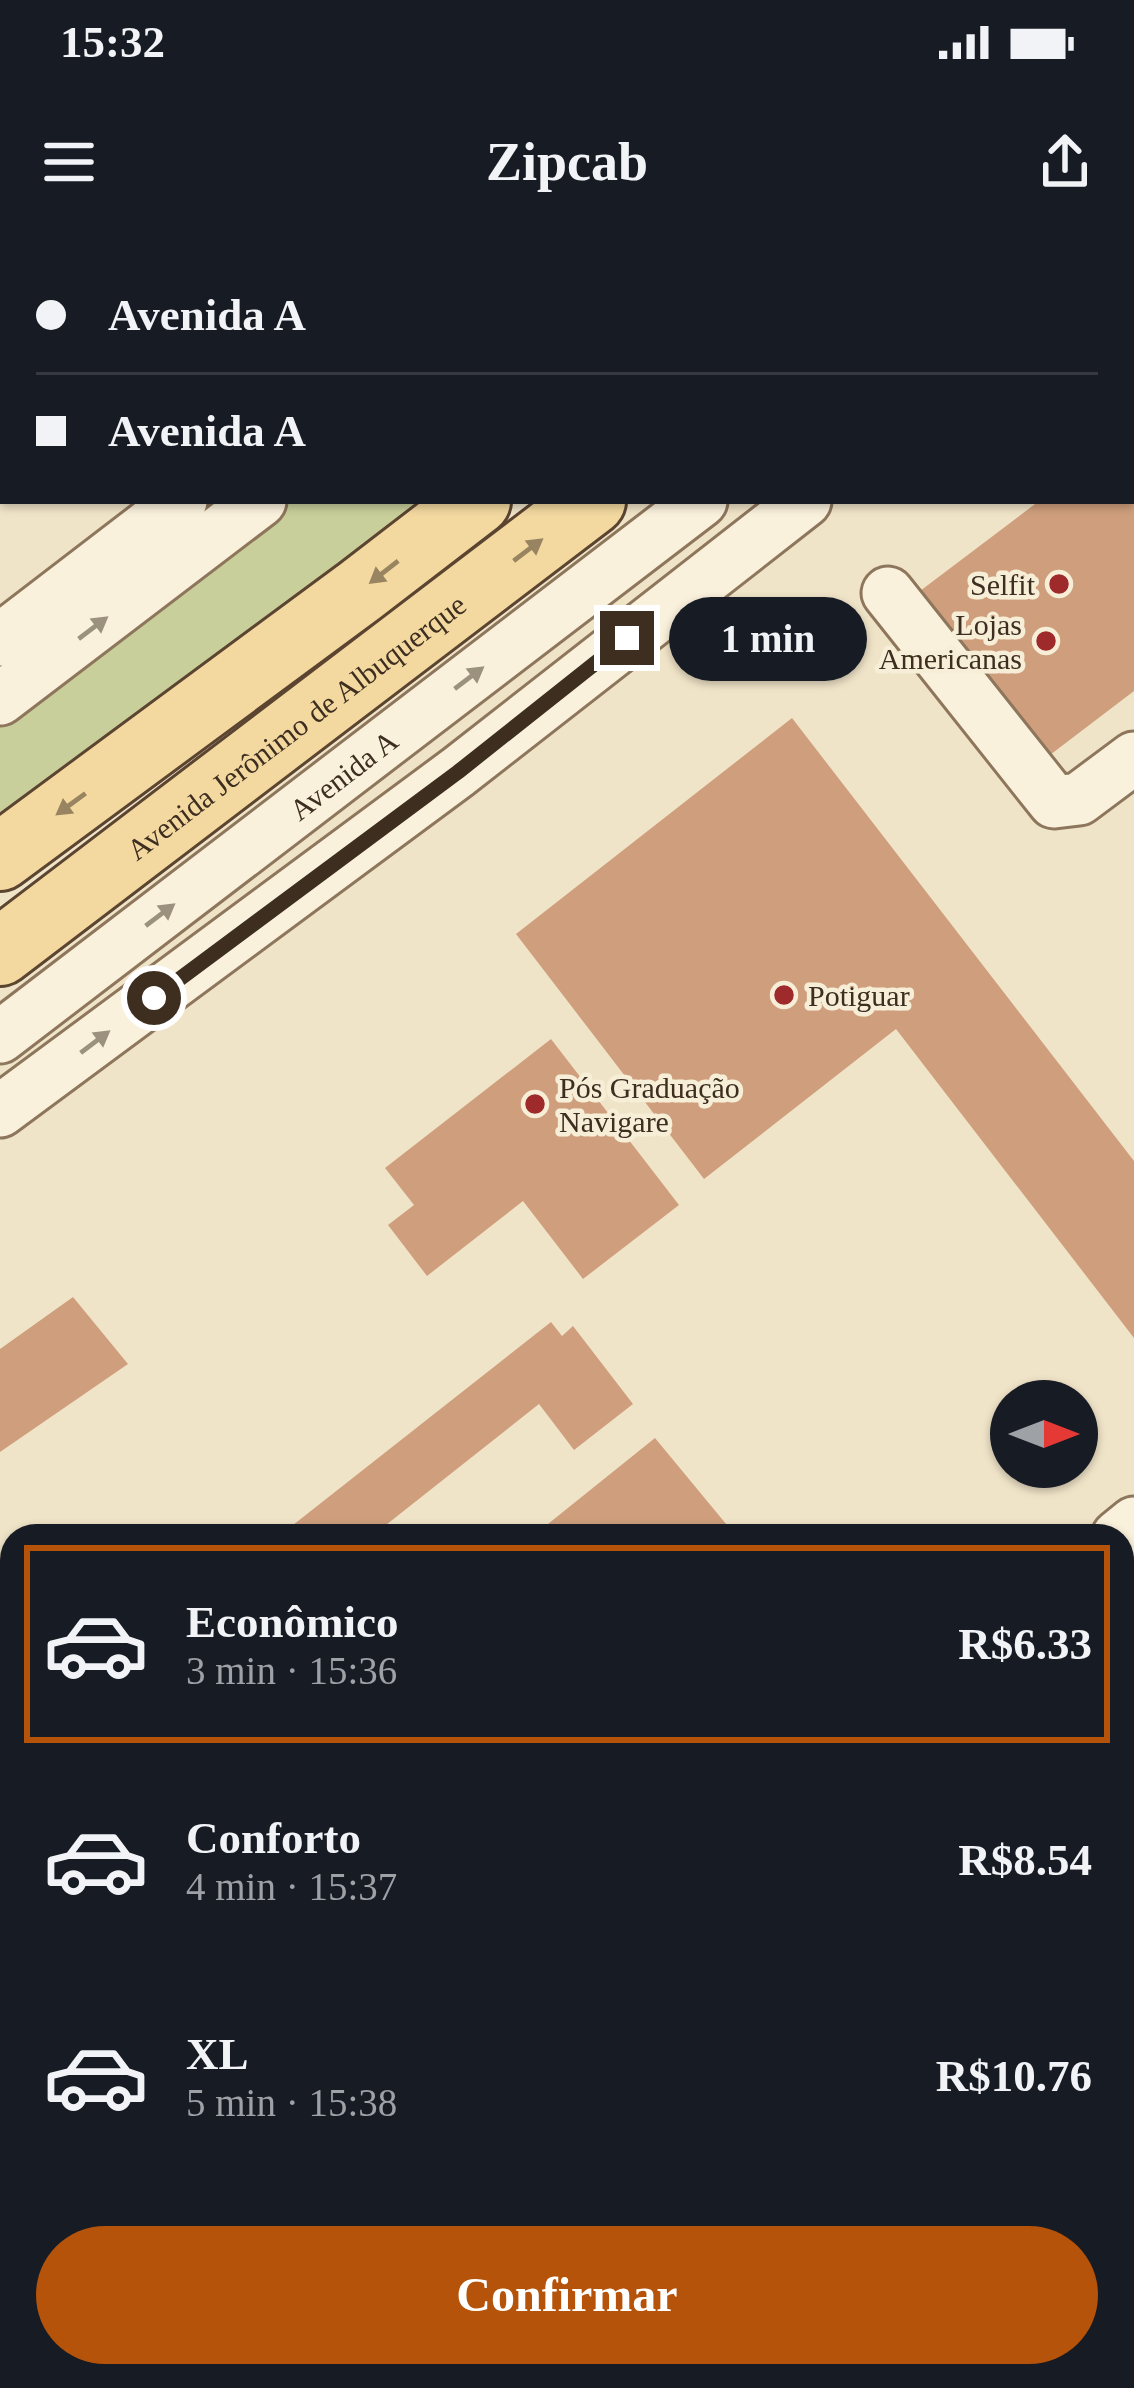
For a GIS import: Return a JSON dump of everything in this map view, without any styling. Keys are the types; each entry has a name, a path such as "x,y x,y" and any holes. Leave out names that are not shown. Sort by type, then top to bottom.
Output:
{"main road":[{"path":"0,857 473,504"},
{"name":"Avenida Jerônimo de Albuquerque","path":"0,952 588,504"}],"street":[{"path":"0,640 177,504"},
{"path":"0,699 256,504"},
{"path":"0,1111 458,772 801,504"},
{"name":"Avenida A","path":"0,1037 695,506 729,558"},
{"path":"888,593 1054,802 1079,799 1134,758"}],"green space":[{"path":"281,504 423,504 0,823 0,720"}],"building":[{"name":"Lojas Americanas","path":"1035,504 1134,504 1134,691 1046,758 920,591"},
{"name":"Potiguar","path":"792,718 1134,1161 1134,1338 896,1029 704,1179 516,934"},
{"name":"Pós Graduação Navigare","path":"551,1039 679,1205 583,1279 523,1201 427,1276 388,1225 414,1205 385,1168"},
{"path":"73,1297 128,1364 0,1452 0,1349"},
{"path":"551,1322 562,1336 573,1326 633,1404 574,1450 539,1404 387,1524 294,1524"},
{"path":"655,1438 726,1524 548,1524"}],"place":[{"name":"Selfit","path":"1059,584"},
{"name":"Lojas Americanas","path":"1046,641"},
{"name":"Potiguar","path":"784,995"},
{"name":"Pós Graduação Navigare","path":"535,1104"}],"route":[{"path":"154,998 458,772 627,638"}]}
